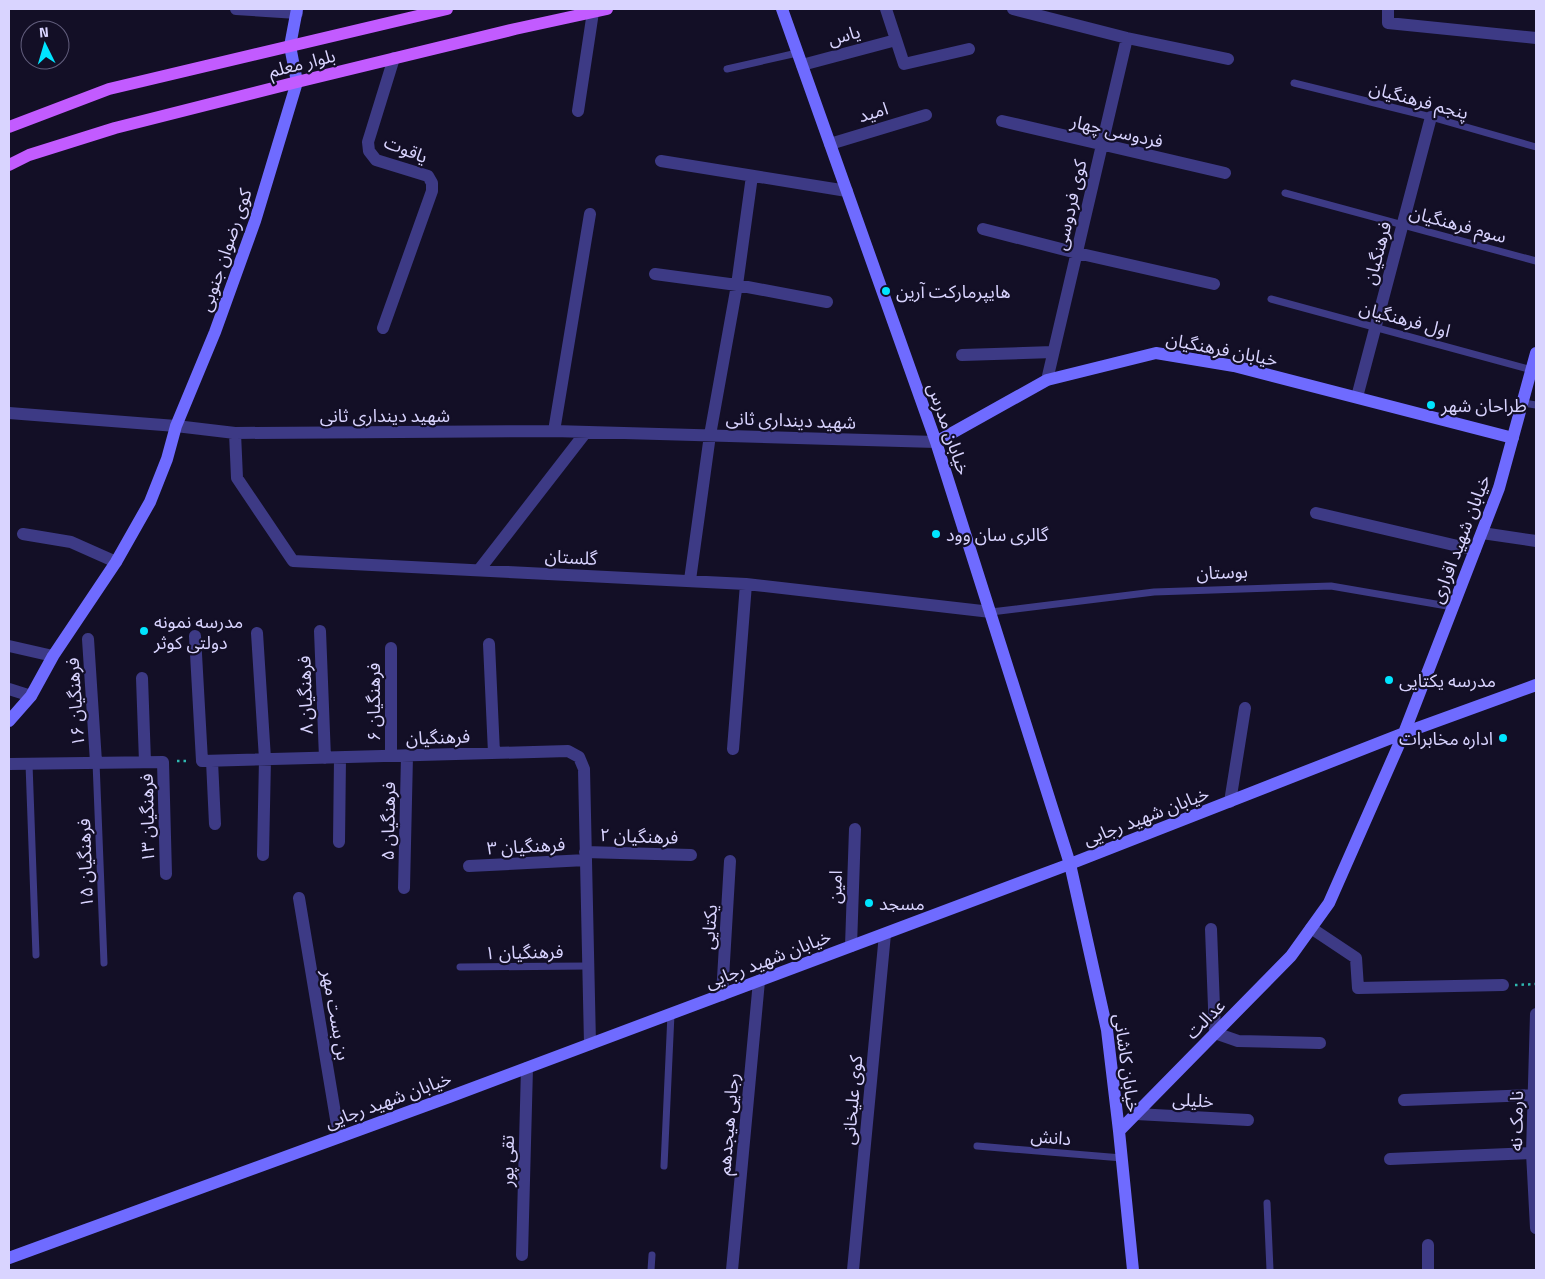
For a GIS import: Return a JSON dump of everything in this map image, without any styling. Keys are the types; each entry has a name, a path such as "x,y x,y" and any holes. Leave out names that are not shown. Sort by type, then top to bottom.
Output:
{"main road":[{"name":"بلوار معلم","path":"9,127 109,89 447,9"},
{"name":"بلوار معلم","path":"9,165 29,156 115,128 394,58 607,9"}],"street":[{"path":"236,9 297,11 290,46 297,82"},
{"name":"خیابان مدرس","path":"782,9 936,442 1070,864"},
{"path":"886,9 904,64 969,49"},
{"path":"1013,9 1127,38 1228,59"},
{"path":"1388,9 1388,23 1536,38"},
{"path":"578,111 593,12"},
{"name":"کوی فردوسی","path":"1047,380 1127,38"},
{"name":"یاس","path":"800,59 896,40"},
{"name":"یاقوت","path":"383,328 432,191 432,183 428,176 376,160 369,152 368,142 394,58"},
{"name":"کوی رضوان جنوبی","path":"176,426 215,332 255,221 297,82"},
{"name":"امید","path":"830,144 926,115"},
{"name":"فرهنگیان","path":"1356,397 1431,118"},
{"name":"فردوسی چهار","path":"1002,121 1102,146 1225,173"},
{"path":"661,161 847,191"},
{"path":"690,580 710,435 737,285 752,176"},
{"path":"554,431 590,214"},
{"path":"983,229 1077,253 1214,284"},
{"path":"655,274 737,285 827,302"},
{"path":"962,355 1053,352"},
{"name":"خیابان فرهنگیان","path":"936,442 1047,380 1156,353 1234,366 1513,438"},
{"name":"خیابان شهید اقراری","path":"1404,733 1499,488 1513,438 1530,404 1532,370 1536,353"},
{"name":"شهید دینداری ثانی","path":"9,413 176,426 234,433 554,431 936,442"},
{"path":"9,721 30,696 53,656 116,562 150,502 167,458 176,426"},
{"path":"479,570 586,432"},
{"name":"گلستان","path":"234,433 237,478 294,561 746,584 991,612"},
{"path":"1316,513 1475,550"},
{"path":"1482,533 1536,542"},
{"path":"23,534 71,542 116,562"},
{"path":"733,750 746,584"},
{"name":"فرهنگیان ۸","path":"320,631 325,758"},
{"path":"257,633 266,759 263,855"},
{"path":"195,636 215,824"},
{"name":"فرهنگیان ۱۶","path":"88,639 96,762"},
{"path":"489,644 494,753"},
{"path":"9,646 53,656"},
{"name":"فرهنگیان ۶","path":"391,648 391,756"},
{"path":"142,678 145,762"},
{"name":"خیابان شهید رجایی","path":"9,1258 886,934 1404,733 1536,685"},
{"path":"9,689 30,696"},
{"path":"1230,802 1245,708"},
{"name":"عدالت","path":"1119,1131 1291,956 1329,903 1404,733"},
{"name":"فرهنگیان","path":"207,761 568,751 579,757 584,769 590,1044"},
{"name":"فرهنگیان ۵","path":"404,888 407,756"},
{"path":"339,842 340,758"},
{"path":"9,764 163,762"},
{"name":"فرهنگیان ۱۳","path":"163,762 166,874"},
{"name":"امین","path":"851,946 855,829"},
{"name":"فرهنگیان ۲","path":"586,856 691,855"},
{"name":"فرهنگیان ۳","path":"469,866 586,856"},
{"name":"یکتایی","path":"722,995 730,861"},
{"name":"خیابان کاشانی","path":"1070,864 1107,1030 1133,1270"},
{"name":"بن بست مهر","path":"299,898 339,1137"},
{"path":"1311,928 1356,958 1358,988 1503,985"},
{"path":"1211,929 1215,1033 1238,1041 1320,1043"},
{"name":"کوی علیخانی","path":"853,1270 886,934"},
{"name":"رجایی هیجدهم","path":"732,1270 759,981"},
{"name":"نارمک نه","path":"1536,1014 1532,1153 1536,1228"},
{"name":"تقی پور","path":"522,1256 527,1068"},
{"path":"1404,1100 1534,1095"},
{"name":"خلیلی","path":"1136,1114 1248,1120"},
{"path":"1390,1159 1532,1153"},
{"path":"1428,1245 1428,1270"}],"lane":[{"path":"727,68 800,59"},
{"name":"پنجم فرهنگیان","path":"1294,83 1536,147"},
{"name":"سوم فرهنگیان","path":"1285,193 1536,261"},
{"name":"اول فرهنگیان","path":"1271,299 1376,326 1532,370"},
{"name":"بوستان","path":"991,612 1154,592 1330,586 1453,607"},
{"name":"فرهنگیان ۱۵","path":"96,762 104,963"},
{"path":"29,764 36,955"},
{"name":"فرهنگیان ۱","path":"460,967 588,966"},
{"path":"664,1166 671,1014"},
{"name":"دانش","path":"977,1146 1122,1158"},
{"path":"1267,1204 1270,1270"},
{"path":"651,1270 652,1255"}],"path":[{"path":"163,762 207,761"},
{"path":"1503,985 1536,984"}],"place":[{"name":"هایپرمارکت آرین","path":"886,291"},
{"name":"طراحان شهر","path":"1431,405"},
{"name":"گالری سان وود","path":"936,534"},
{"name":"مدرسه نمونه دولتی کوثر","path":"144,631"},
{"name":"مدرسه یکتایی","path":"1389,680"},
{"name":"اداره مخابرات","path":"1503,738"},
{"name":"مسجد","path":"869,903"}]}
